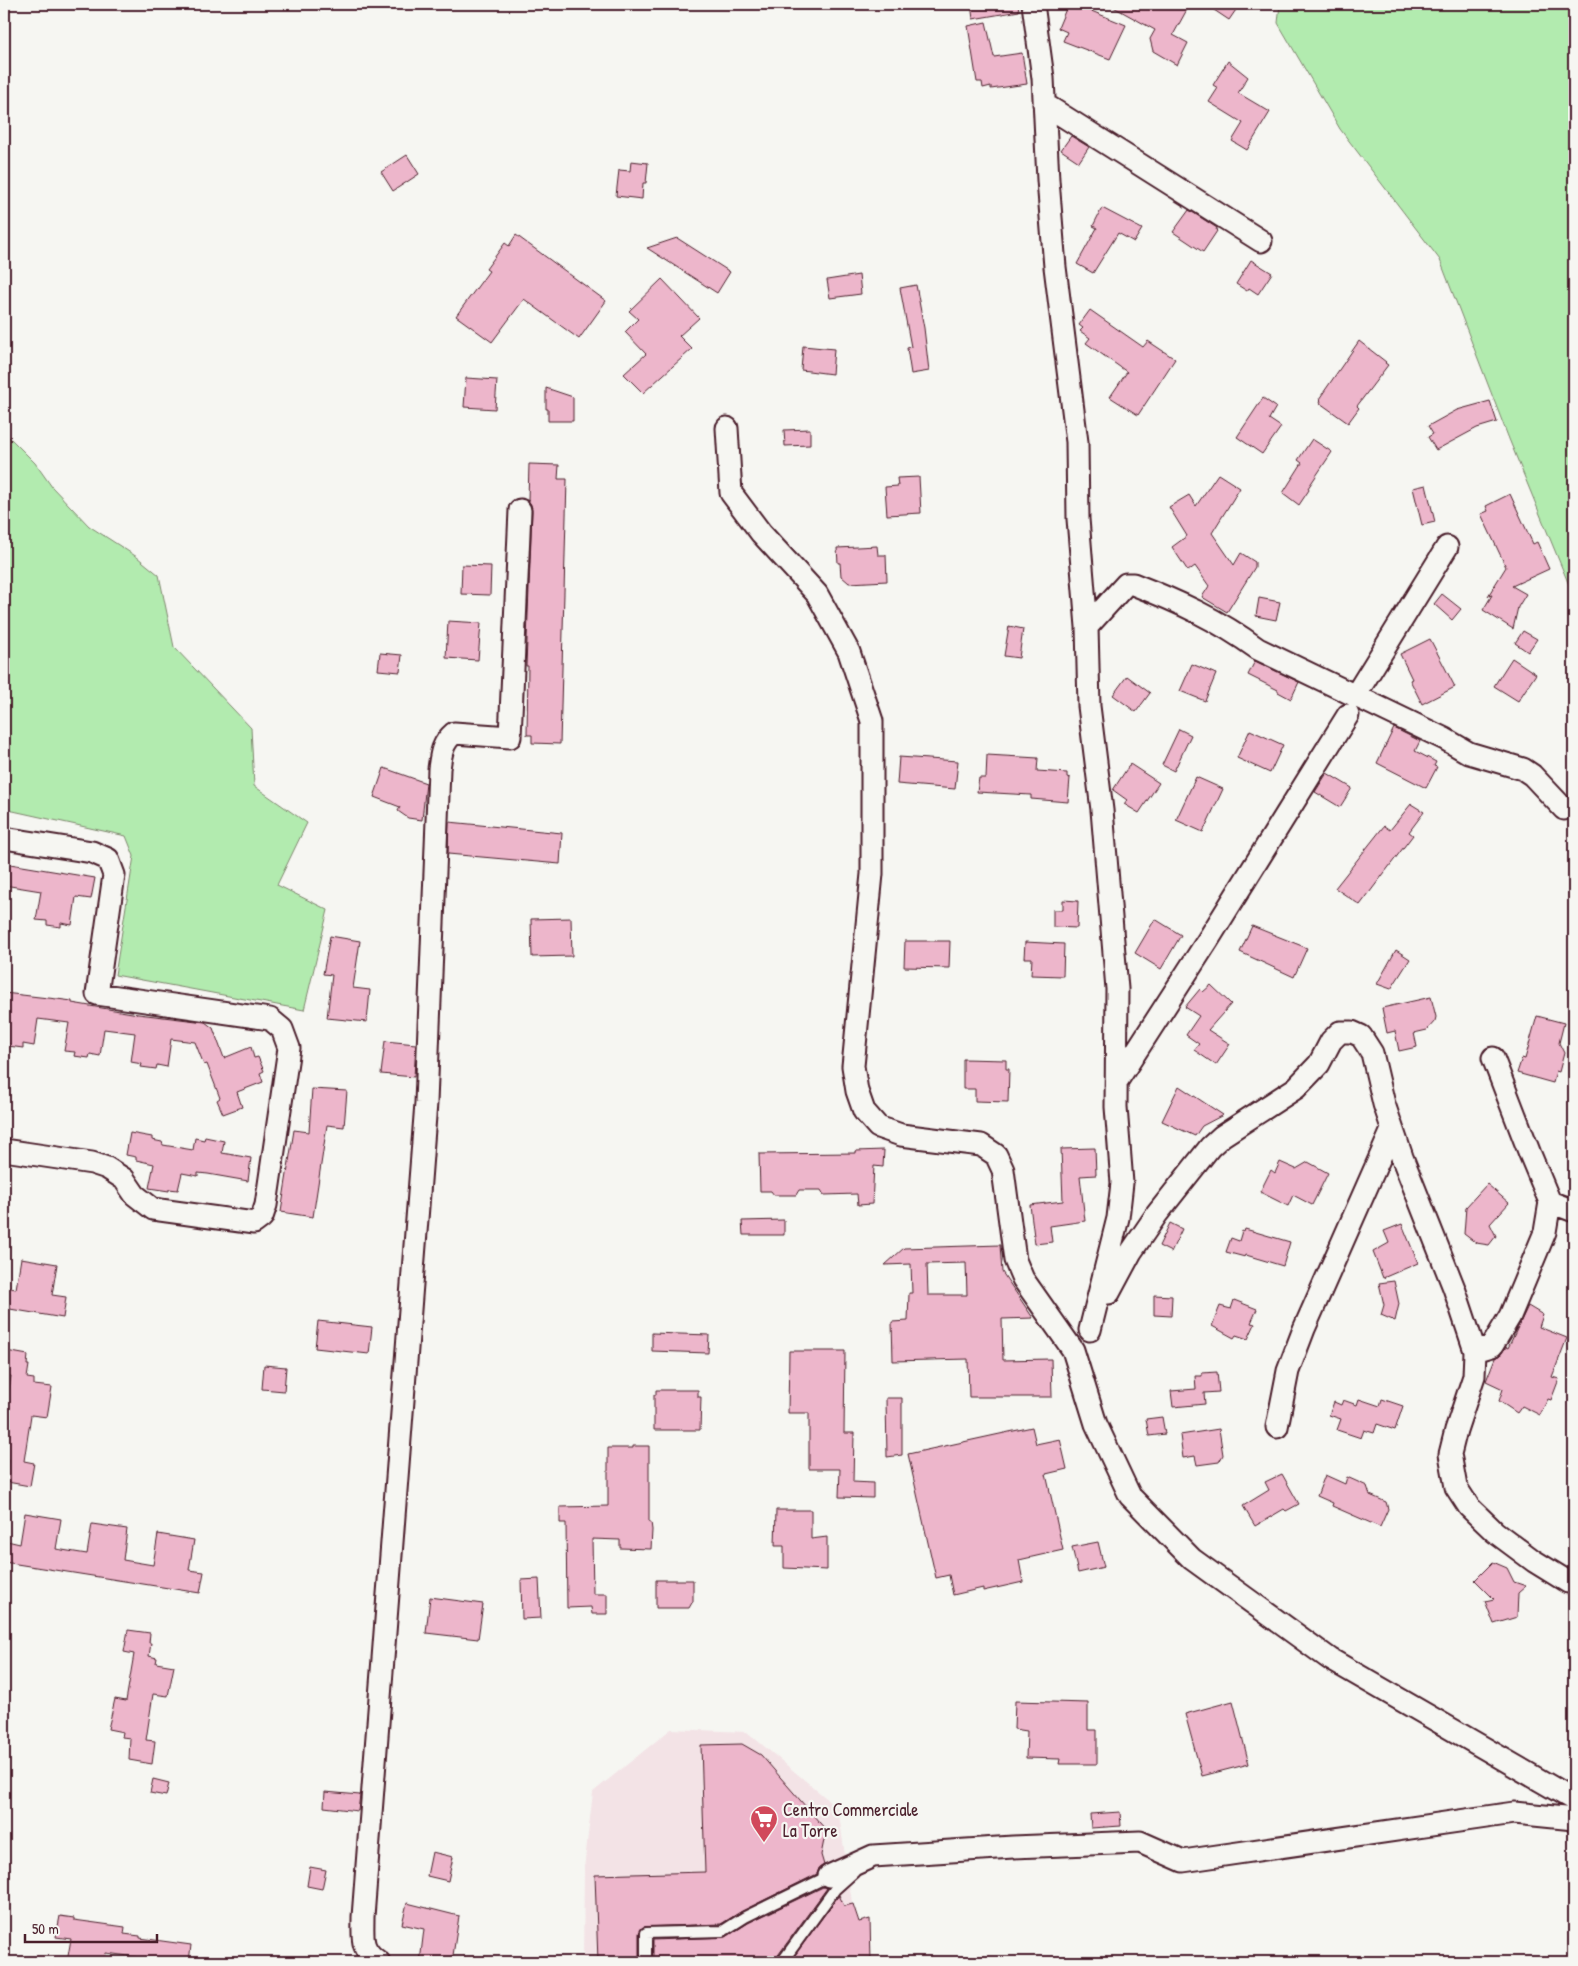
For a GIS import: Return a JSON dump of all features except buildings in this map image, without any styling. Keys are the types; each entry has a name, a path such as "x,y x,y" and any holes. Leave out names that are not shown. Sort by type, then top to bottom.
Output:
{"street":[{"path":"1033,4 1043,78 1055,267 1077,442 1078,519 1088,627 1089,706 1102,810 1117,988 1116,1107 1122,1183 1118,1218 1090,1330"},
{"path":"1044,104 1261,241"},
{"path":"727,428 731,493 761,533 817,594 849,652 872,721 872,874 853,1066 857,1091 864,1112 878,1127 901,1135 980,1145 996,1155 1003,1170 1015,1260 1023,1279 1073,1350 1096,1424 1130,1496 1192,1559 1330,1658 1574,1800"},
{"path":"379,1962 368,1954 362,1939 362,1917 425,1112 439,770 441,751 447,739 454,733 510,737 520,510"},
{"path":"1117,1081 1208,940 1447,546"},
{"path":"1088,627 1126,584 1133,584 1205,614 1233,630 1258,649 1352,705 1445,739 1469,752 1523,770 1532,775 1564,810"},
{"path":"4,838 92,852 108,859 114,875 97,994 270,1019 282,1029 289,1048 266,1205 262,1217 254,1224 153,1209 135,1195 124,1180 107,1168 92,1163 4,1150"},
{"path":"1076,1361 1131,1252 1157,1214 1210,1147 1222,1136 1296,1088 1318,1064 1331,1042 1340,1032 1352,1032 1361,1036 1372,1053 1392,1130 1454,1288 1475,1351 1474,1376 1450,1454 1456,1487 1469,1508 1495,1532 1534,1561 1568,1582 1574,1583"},
{"path":"1475,1351 1492,1346 1510,1316 1544,1232 1550,1202 1493,1058"},
{"path":"1277,1427 1288,1371 1304,1329 1392,1130"},
{"path":"1550,1202 1574,1211"},
{"path":"829,1876 873,1856 1140,1842 1183,1861 1514,1813 1574,1819"}],"lane":[{"path":"782,1962 836,1888 873,1856"},
{"path":"646,1962 646,1933 723,1931 745,1917 829,1876"}],"shaded area":[{"name":"Centro Commerciale La Torre","path":"671,1729 747,1732 838,1808 854,1916 863,1962 583,1962 584,1869 593,1792"}],"green space":[{"path":"1280,4 1574,4 1574,597 1509,439 1440,260 1340,129 1278,23"},
{"path":"4,432 35,463 52,487 89,526 137,557 159,575 174,647 251,728 254,786 307,823 277,885 328,910 304,1010 115,975 134,856 126,836 4,809"}],"place":[{"name":"Centro Commerciale La Torre","path":"764,1843"}]}
